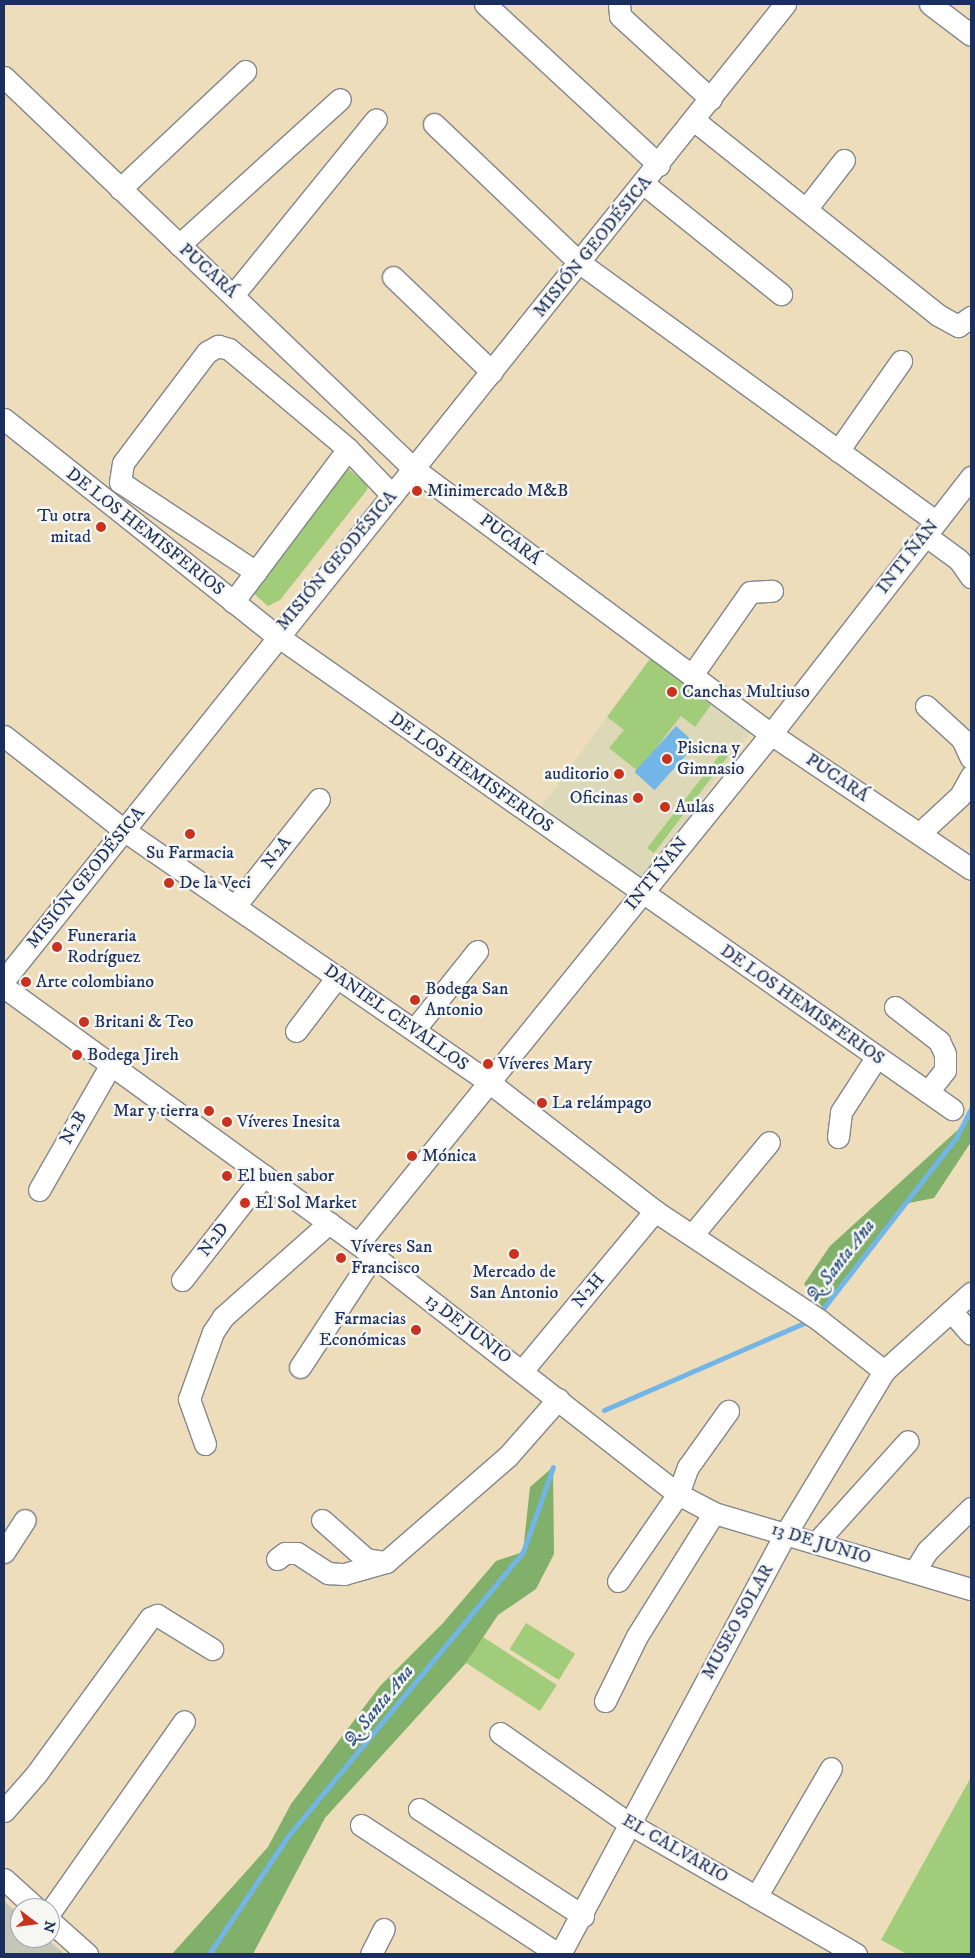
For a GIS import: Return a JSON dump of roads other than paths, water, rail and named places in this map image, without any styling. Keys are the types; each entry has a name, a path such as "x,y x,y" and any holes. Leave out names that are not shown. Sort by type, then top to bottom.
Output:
{"street":[{"path":"485,4 659,165"},
{"path":"620,4 620,16 711,99"},
{"name":"MISIÓN GEODÉSICA","path":"4,980 125,831 276,635 414,469 695,121 785,4"},
{"path":"930,4 971,35"},
{"path":"120,189 245,71"},
{"name":"PUCARÁ","path":"4,77 179,245 234,294 414,469 771,734 971,869"},
{"path":"179,245 340,99"},
{"path":"234,294 376,119"},
{"path":"695,121 953,325 964,325 971,317"},
{"path":"434,124 580,263 838,451 930,528 960,560 971,577"},
{"path":"806,209 844,160"},
{"path":"644,184 781,294"},
{"path":"393,277 492,372"},
{"path":"256,572 120,482 123,463 208,352 218,346 228,349 348,449 392,495"},
{"path":"838,451 901,361"},
{"name":"DE LOS HEMISFERIOS","path":"4,419 276,635 876,1058 952,1109"},
{"path":"233,602 348,449"},
{"name":"INTI ÑAN","path":"300,1367 365,1250 490,1083 771,734 930,528 971,478"},
{"path":"692,675 750,592 772,591"},
{"path":"926,706 962,740 971,758"},
{"name":"DANIEL CEVALLOS","path":"4,736 125,831 490,1083 655,1211 693,1234 820,1320 884,1371"},
{"path":"920,833 960,796 971,776"},
{"name":"N2A","path":"235,906 319,799"},
{"path":"414,1030 477,951"},
{"path":"296,1031 337,977"},
{"name":"13 DE JUNIO","path":"4,987 365,1250 678,1494 714,1513 971,1589"},
{"path":"895,1007 939,1041 945,1054 945,1070 928,1092"},
{"path":"838,1137 841,1112 876,1058"},
{"name":"N2B","path":"39,1190 110,1066"},
{"path":"693,1234 769,1142"},
{"name":"N2D","path":"182,1280 264,1175"},
{"name":"N2H","path":"522,1371 655,1211"},
{"path":"205,1444 189,1399 213,1332 223,1317 329,1223"},
{"name":"MUSEO SOLAR","path":"559,1954 583,1916 628,1823 786,1533 884,1371 971,1293"},
{"path":"951,1311 971,1334"},
{"path":"277,1559 285,1553 297,1553 328,1573 344,1574 386,1562 508,1456 558,1399"},
{"path":"618,1581 678,1494 688,1467 728,1411"},
{"path":"816,1543 908,1441"},
{"path":"914,1572 927,1551 971,1508"},
{"path":"605,1701 637,1636 714,1513"},
{"path":"4,1552 25,1520"},
{"path":"322,1520 366,1559 386,1562"},
{"path":"4,1811 37,1773 150,1618 157,1615 212,1649"},
{"path":"60,1898 184,1721"},
{"name":"EL CALVARIO","path":"500,1733 628,1823 856,1954"},
{"path":"756,1897 831,1768"},
{"path":"419,1809 583,1916"},
{"path":"361,1826 559,1954"},
{"path":"4,1879 25,1898"},
{"path":"371,1954 384,1929"},
{"path":"60,1930 87,1954"}],"water":[{"name":"Pisicna y Gimnasio","path":"676,726 696,744 655,790 635,772"}],"waterway":[{"name":"Q. Santa Ana","path":"818,1315 956,1138 971,1109"},
{"name":"Q. Santa Ana","path":"604,1410 809,1321"},
{"name":"Q. Santa Ana","path":"209,1954 288,1836 523,1552 553,1467"}],"place":[{"name":"Minimercado M&B","path":"417,491"},
{"name":"Tu otra mitad","path":"101,527"},
{"name":"Canchas Multiuso","path":"672,692"},
{"name":"Pisicna y Gimnasio","path":"667,759"},
{"name":"auditorio","path":"619,774"},
{"name":"Oficinas","path":"638,798"},
{"name":"Aulas","path":"665,807"},
{"name":"Su Farmacia","path":"190,834"},
{"name":"De la Veci","path":"169,883"},
{"name":"Funeraria Rodríguez","path":"57,947"},
{"name":"Arte colombiano","path":"26,982"},
{"name":"Bodega San Antonio","path":"415,1000"},
{"name":"Britani & Teo","path":"84,1022"},
{"name":"Bodega Jireh","path":"77,1055"},
{"name":"Víveres Mary","path":"488,1064"},
{"name":"La relámpago","path":"542,1103"},
{"name":"Mar y tierra","path":"209,1111"},
{"name":"Víveres Inesita","path":"227,1122"},
{"name":"Mónica","path":"412,1156"},
{"name":"El buen sabor","path":"227,1176"},
{"name":"El Sol Market","path":"245,1203"},
{"name":"Mercado de San Antonio","path":"514,1254"},
{"name":"Víveres San Francisco","path":"341,1258"},
{"name":"Farmacias Económicas","path":"416,1330"}]}
